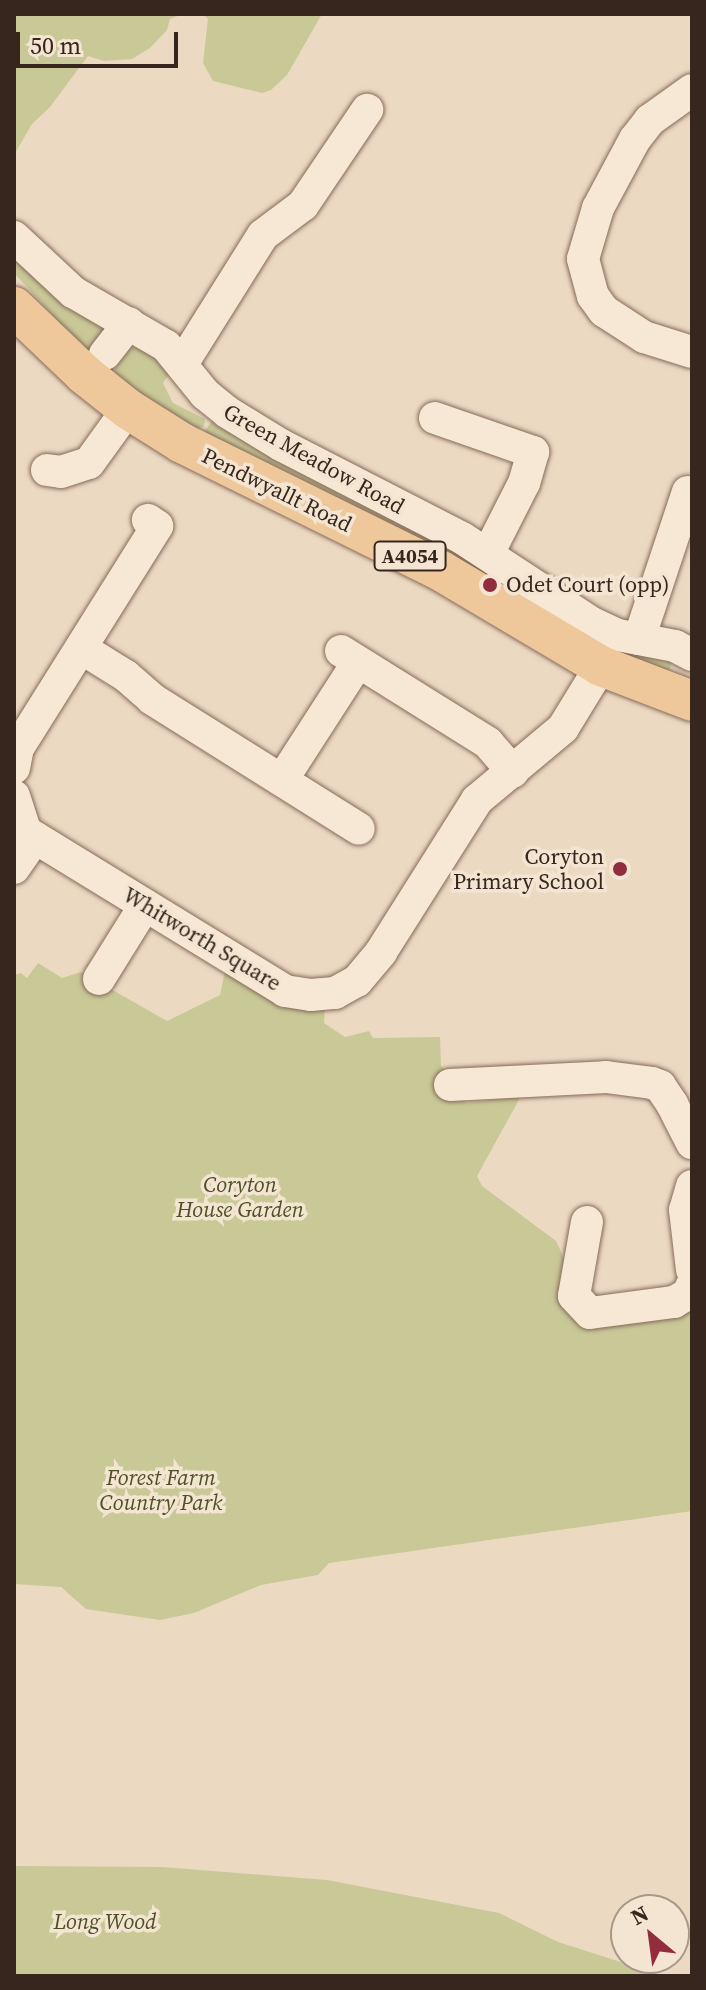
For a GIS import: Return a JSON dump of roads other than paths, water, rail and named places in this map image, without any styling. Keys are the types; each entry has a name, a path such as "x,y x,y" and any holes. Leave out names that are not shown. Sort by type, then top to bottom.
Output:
{"main road":[{"name":"Pendwyallt Road","path":"14,307 84,374 128,409 220,463 441,571 601,666 683,699"}],"street":[{"path":"692,90 659,112 635,139 598,208 583,259 593,296 604,311 644,337 692,352"},
{"path":"182,364 263,235 303,205 367,110"},
{"name":"Green Meadow Road","path":"14,237 73,292 166,346 205,394 227,412 281,445 488,554 592,623 639,639 675,646 690,654 683,699"},
{"path":"105,354 129,323"},
{"path":"47,470 61,472 89,463 128,409"},
{"path":"435,418 533,452 524,483 488,554"},
{"path":"639,639 688,492"},
{"path":"14,768 18,748 157,526 148,520"},
{"path":"81,648 126,676 152,699 359,829"},
{"path":"282,780 350,656 488,743 513,772"},
{"name":"Whitworth Square","path":"35,838 285,991 311,995 335,993 357,981 381,952 477,800 563,728 601,666"},
{"path":"14,796 26,832 35,838 14,868"},
{"path":"99,979 145,905"},
{"path":"450,1085 606,1077 652,1083 660,1086 692,1143"},
{"path":"692,1186 685,1210 692,1270"},
{"path":"587,1222 574,1296 590,1313 674,1302 688,1294 692,1285"}],"place":[{"name":"Odet Court (opp)","path":"490,585"},
{"name":"Coryton Primary School","path":"620,869"}],"park label":[{"name":"Coryton House Garden","path":"240,1196"},
{"name":"Forest Farm Country Park","path":"161,1490"},
{"name":"Long Wood","path":"105,1922"}]}
